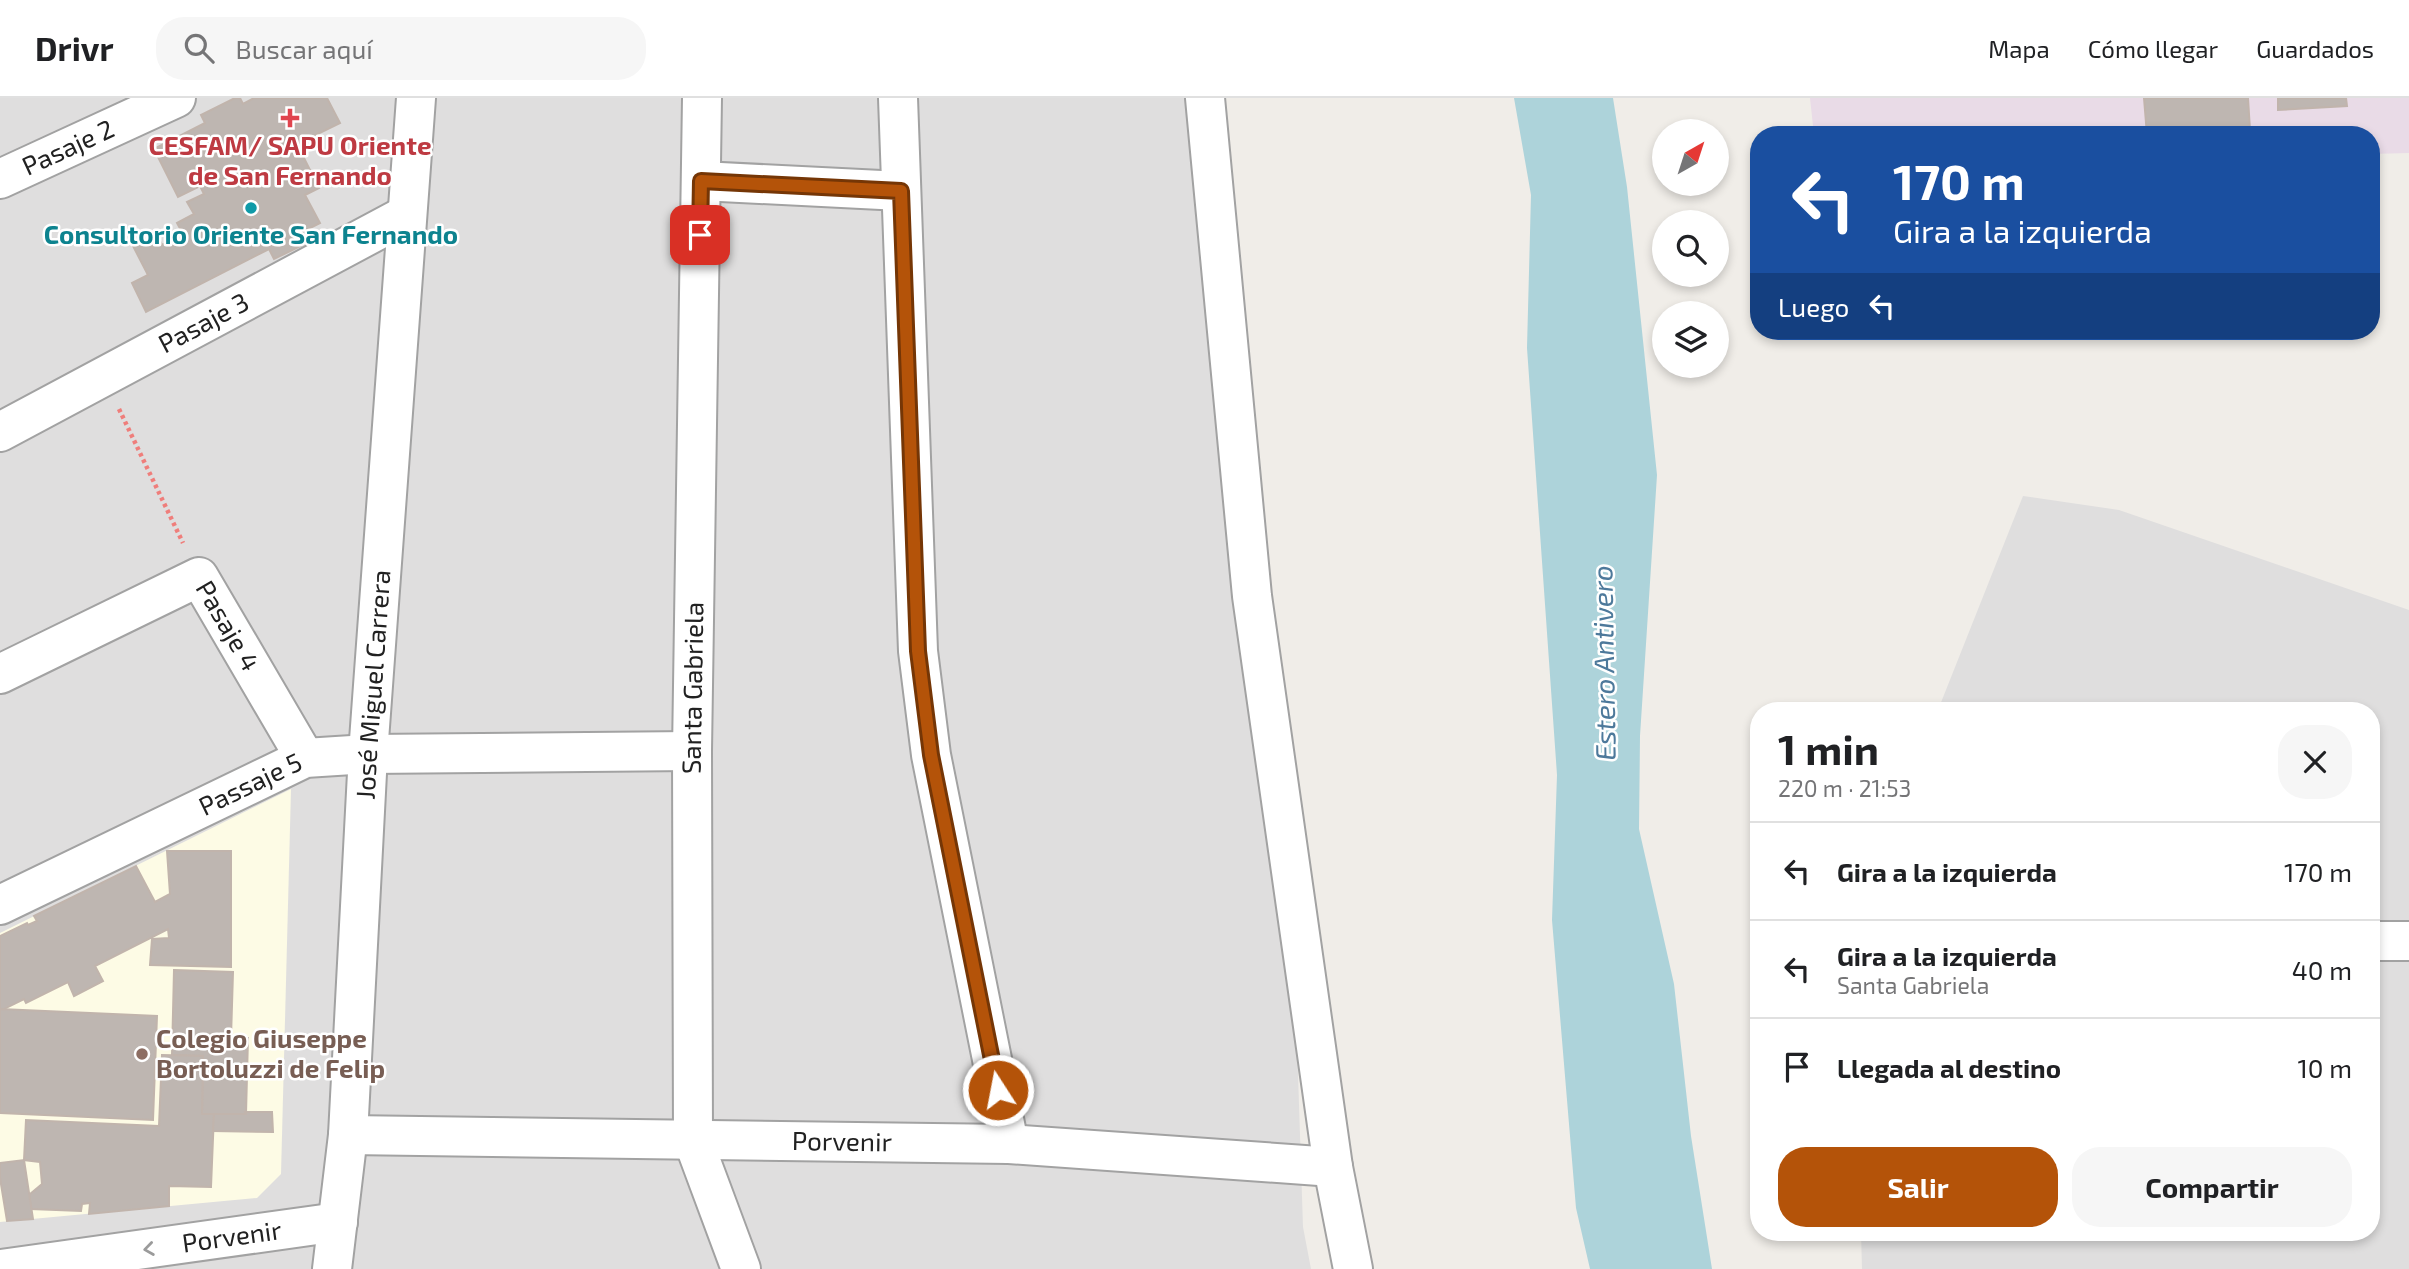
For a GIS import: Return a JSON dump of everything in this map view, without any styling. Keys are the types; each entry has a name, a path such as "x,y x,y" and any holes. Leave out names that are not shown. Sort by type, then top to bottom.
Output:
{"street":[{"name":"Pasaje 2","path":"0,179 176,98"},
{"name":"José Miguel Carrera","path":"332,1269 348,1135 368,754 415,98"},
{"name":"Santa Gabriela","path":"702,98 692,751 693,1140 741,1269"},
{"path":"898,98 918,651 931,755 1009,1144"},
{"path":"1205,98 1252,596 1333,1167 1353,1269"},
{"path":"701,181 901,191"},
{"name":"Pasaje 3","path":"0,432 406,215"},
{"name":"Pasaje 4","path":"0,674 199,577 305,758"},
{"name":"Passaje 5","path":"0,905 305,758 368,754 692,751"},
{"path":"2380,941 2409,941"},
{"name":"Porvenir","path":"348,1135 1009,1144 1333,1167"},
{"name":"Porvenir","path":"1,1269 338,1222"}],"path":[{"path":"103,377 199,577"}],"shaded area":[{"path":"0,98 1189,98 1288,767 1303,1227 1311,1269 0,1269"},
{"path":"1810,98 2409,98 2409,153 2380,154 2380,126 1813,126"},
{"path":"2023,496 2119,510 2409,610 2409,1269 1862,1269 1861,1241 2380,1241 2380,702 1941,702"},
{"name":"Colegio Giuseppe Bortoluzzi de Felip","path":"291,789 281,1174 257,1198 0,1222 0,933"}],"water":[{"name":"Estero Antivero","path":"1514,98 1613,98 1627,187 1657,475 1640,736 1639,829 1674,984 1691,1136 1712,1269 1590,1269 1576,1208 1552,920 1557,775 1527,348 1531,195"}],"building":[{"name":"Consultorio Oriente San Fernando","path":"240,98 243,104 254,98 327,98 340,123 297,144 319,188 305,195 320,223 306,230 311,241 274,259 269,249 146,312 132,283 148,275 133,246 156,233 162,245 183,234 177,223 194,214 187,202 204,194 200,186 178,197 154,149 205,123 201,115"},
{"path":"2144,98 2248,98 2250,126 2146,126"},
{"path":"2278,98 2346,98 2347,106 2278,110"},
{"path":"167,851 231,851 231,967 150,965 152,939 169,938 168,929 95,966 103,981 74,996 68,982 26,1003 24,999 0,1011 0,936 37,921 34,916 136,866 155,902 170,894"},
{"path":"174,970 233,972 231,1038 248,1038 246,1114 202,1114 203,1056 172,1055"},
{"path":"0,1009 157,1016 153,1120 0,1113"},
{"path":"162,1055 203,1056 202,1114 214,1114 211,1187 169,1186 169,1206 89,1214 90,1203 82,1204 81,1211 31,1209 29,1195 42,1184 40,1162 24,1160 26,1120 159,1126"},
{"path":"245,1112 272,1112 273,1132 213,1131 214,1114 246,1114"},
{"path":"24,1160 33,1219 7,1221 0,1163"}],"place":[{"name":"CESFAM/ SAPU Oriente de San Fernando","path":"290,118"},
{"name":"Consultorio Oriente San Fernando","path":"251,208"},
{"name":"Colegio Giuseppe Bortoluzzi de Felip","path":"142,1054"}],"route":[{"path":"700,235 701,181 901,191 918,651 931,755 998,1090"}]}
